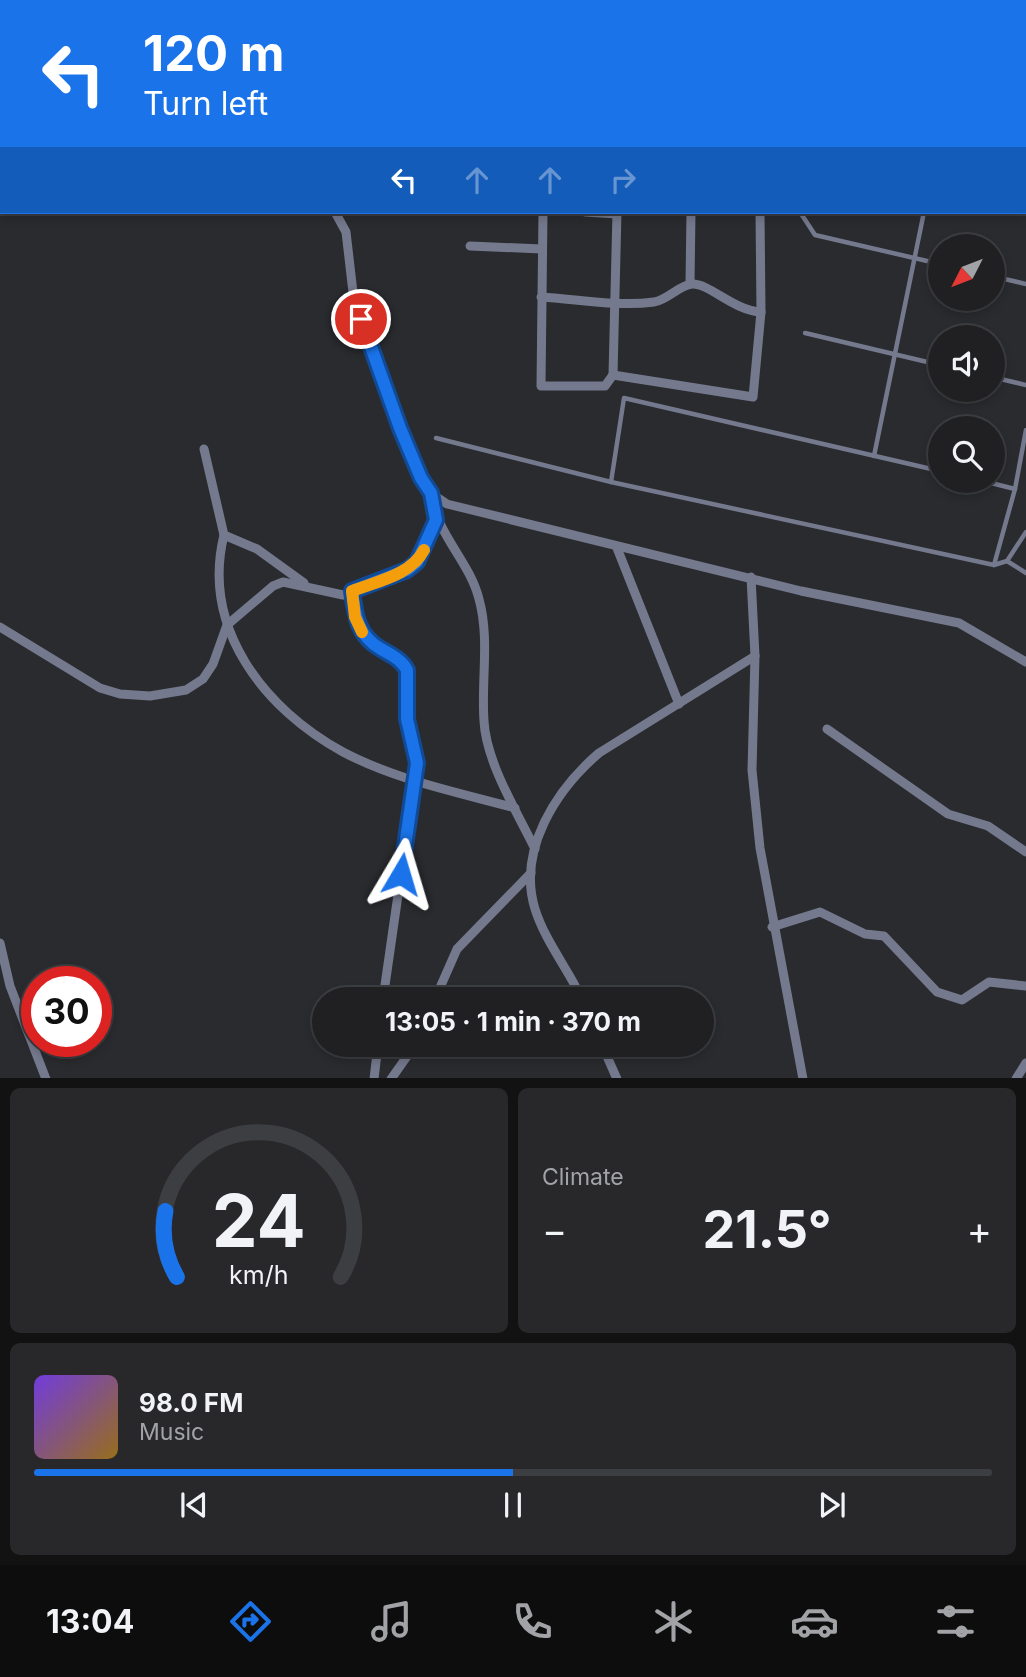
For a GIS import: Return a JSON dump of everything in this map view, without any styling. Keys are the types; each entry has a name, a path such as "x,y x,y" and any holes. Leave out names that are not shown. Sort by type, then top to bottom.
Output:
{"street":[{"path":"921,0 928,0"},
{"path":"336,214 346,232 354,301 384,376 400,428 421,478 431,493 447,504 617,548 959,624 1026,662"},
{"path":"543,214 541,386 605,386 612,375 617,214"},
{"path":"690,284 691,214"},
{"path":"612,375 753,397 761,312 760,214"},
{"path":"470,246 542,249"},
{"path":"541,297 657,302 690,284 707,289 740,309 761,312"},
{"path":"204,449 224,535 217,561 227,625 253,678 271,698 343,752 415,781 515,808"},
{"path":"431,493 436,520 478,595 485,645 485,730 515,808 535,849"},
{"path":"0,627 100,688 120,694 150,696 186,690 202,679 213,664 227,625 273,586 283,582 335,595 407,570 417,562 436,520"},
{"path":"224,535 257,549 312,588"},
{"path":"617,548 679,704"},
{"path":"751,577 755,656 752,770 772,927 803,1078"},
{"path":"352,591 355,617 367,639 395,657 407,670 407,719 417,763 385,987"},
{"path":"575,987 544,932 535,907 531,873 535,849 548,814 586,765 622,736 755,656"},
{"path":"827,729 948,814 988,825 1026,852"},
{"path":"440,987 457,949 531,873"},
{"path":"772,927 820,912 865,934 884,936 937,992 962,1000 989,982 1026,986"},
{"path":"0,943 10,986 47,1078"},
{"path":"374,1078 377,1057"},
{"path":"392,1078 407,1057"},
{"path":"607,1057 617,1078"},
{"path":"1017,1078 1026,1063"}],"lane":[{"path":"801,214 815,235 928,261"},
{"path":"874,456 892,354 924,214"},
{"path":"1005,279 1026,284"},
{"path":"805,334 928,362"},
{"path":"1005,380 1026,385"},
{"path":"611,482 624,398 928,468"},
{"path":"993,565 1015,489 1026,430"},
{"path":"436,438 611,482 993,565 1007,561 1026,532"},
{"path":"1005,486 1015,489"},
{"path":"1007,561 1026,573"}],"slow traffic":[{"path":"362,632 355,617 352,591 407,570 417,562 424,550"}],"route":[{"path":"361,319 384,376 400,428 421,478 431,493 436,520 417,562 407,570 352,591 355,617 367,639 403,663 407,670 407,719 417,763 401,874"}]}
